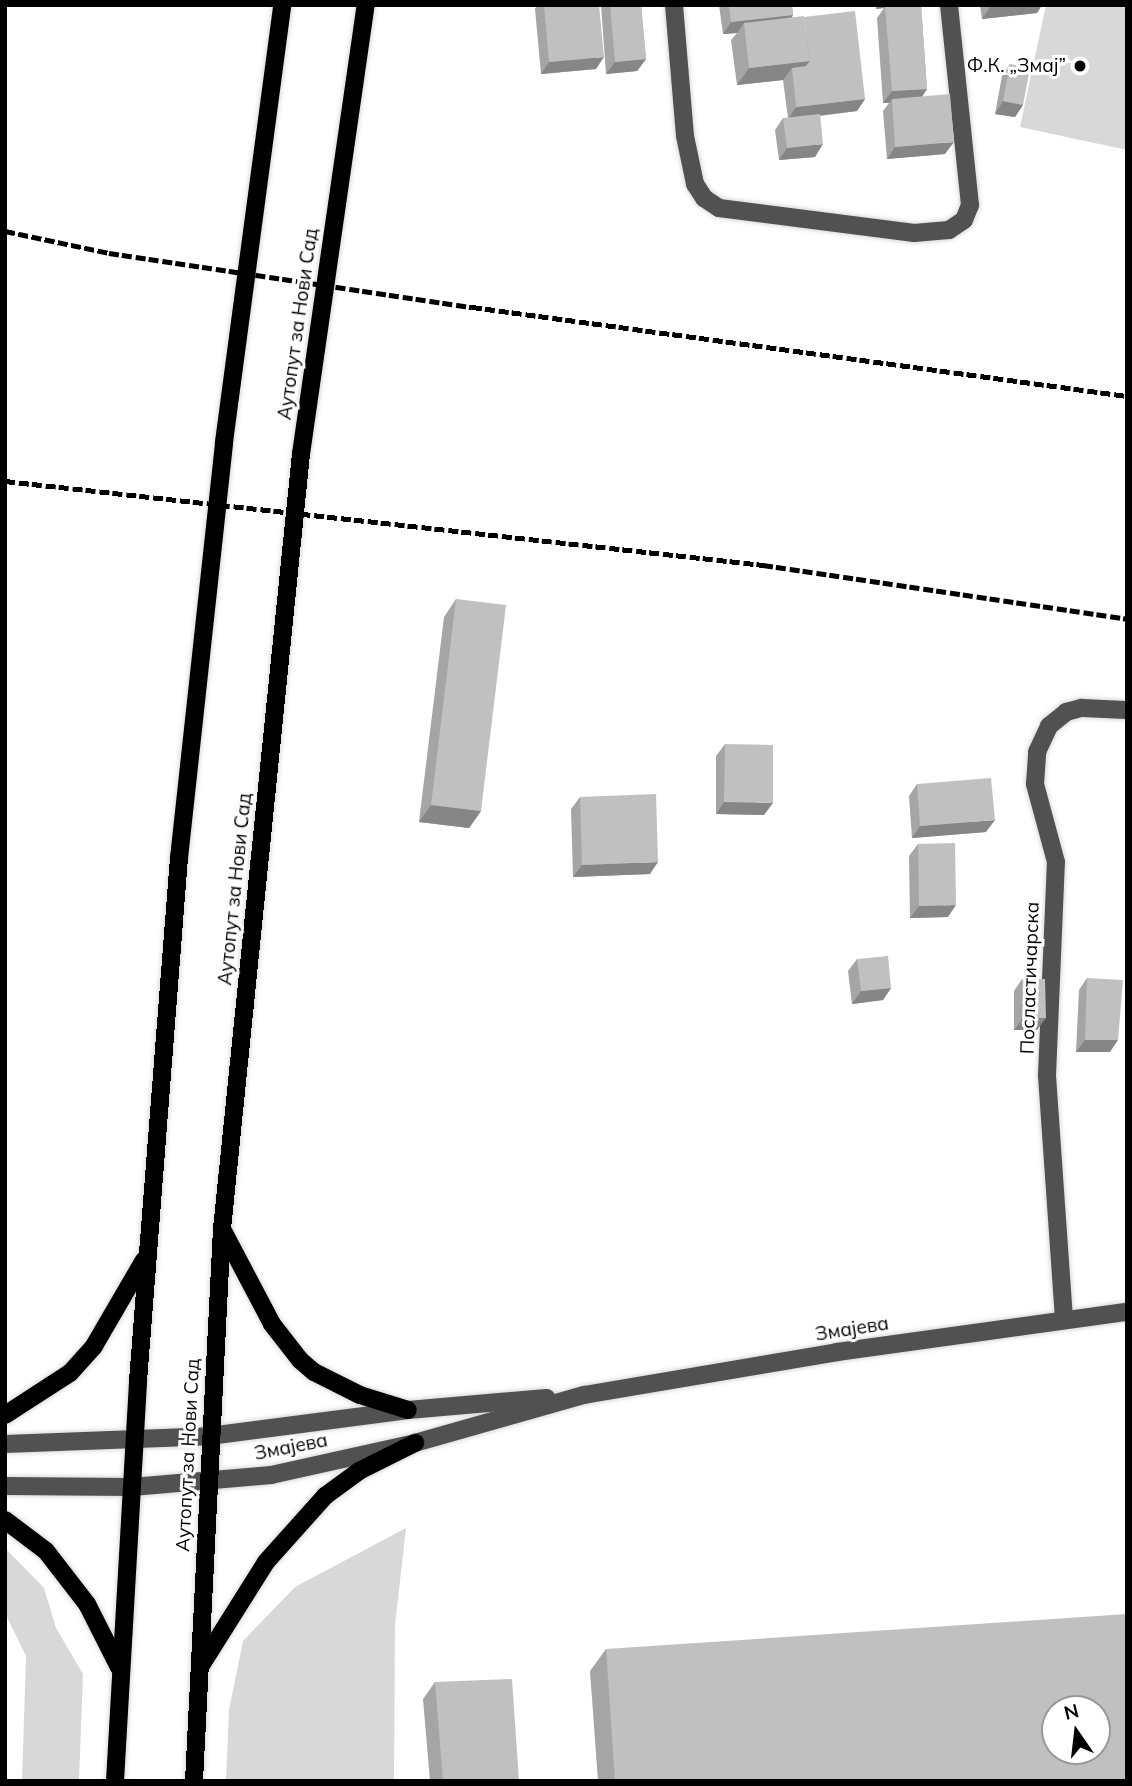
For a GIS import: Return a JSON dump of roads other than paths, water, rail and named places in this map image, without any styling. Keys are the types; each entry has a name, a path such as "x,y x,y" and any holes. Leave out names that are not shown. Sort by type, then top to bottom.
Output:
{"main road":[{"path":"115,1781 147,1254 179,858 210,567 282,5"},
{"name":"Аутопут за Нови Сад","path":"194,1781 209,1436 222,1229 301,454 366,5"},
{"path":"222,1229 272,1324 300,1360 348,1390 408,1410"},
{"path":"5,1415 70,1373 94,1346 147,1254"},
{"path":"198,1671 251,1584 297,1525 325,1496 359,1471 415,1443"},
{"path":"5,1520 46,1551 87,1604 120,1668"}],"street":[{"path":"674,5 685,136 695,184 704,198 719,208 914,233 949,230 964,220 970,205 949,5"},
{"name":"Посластичарска","path":"1064,1320 1047,1075 1056,862 1035,784 1037,752 1049,726 1066,712 1081,708 1127,710"},
{"name":"Змајева","path":"5,1444 209,1436 408,1410 584,1395 1127,1312"},
{"name":"Змајева","path":"5,1486 132,1487 271,1475 415,1443 584,1395"}],"railway":[{"path":"5,231 109,253 472,307 1127,396"},
{"path":"5,481 763,565 1127,619"}],"place":[{"name":"Ф.К. „Змај”","path":"1080,66"}]}
